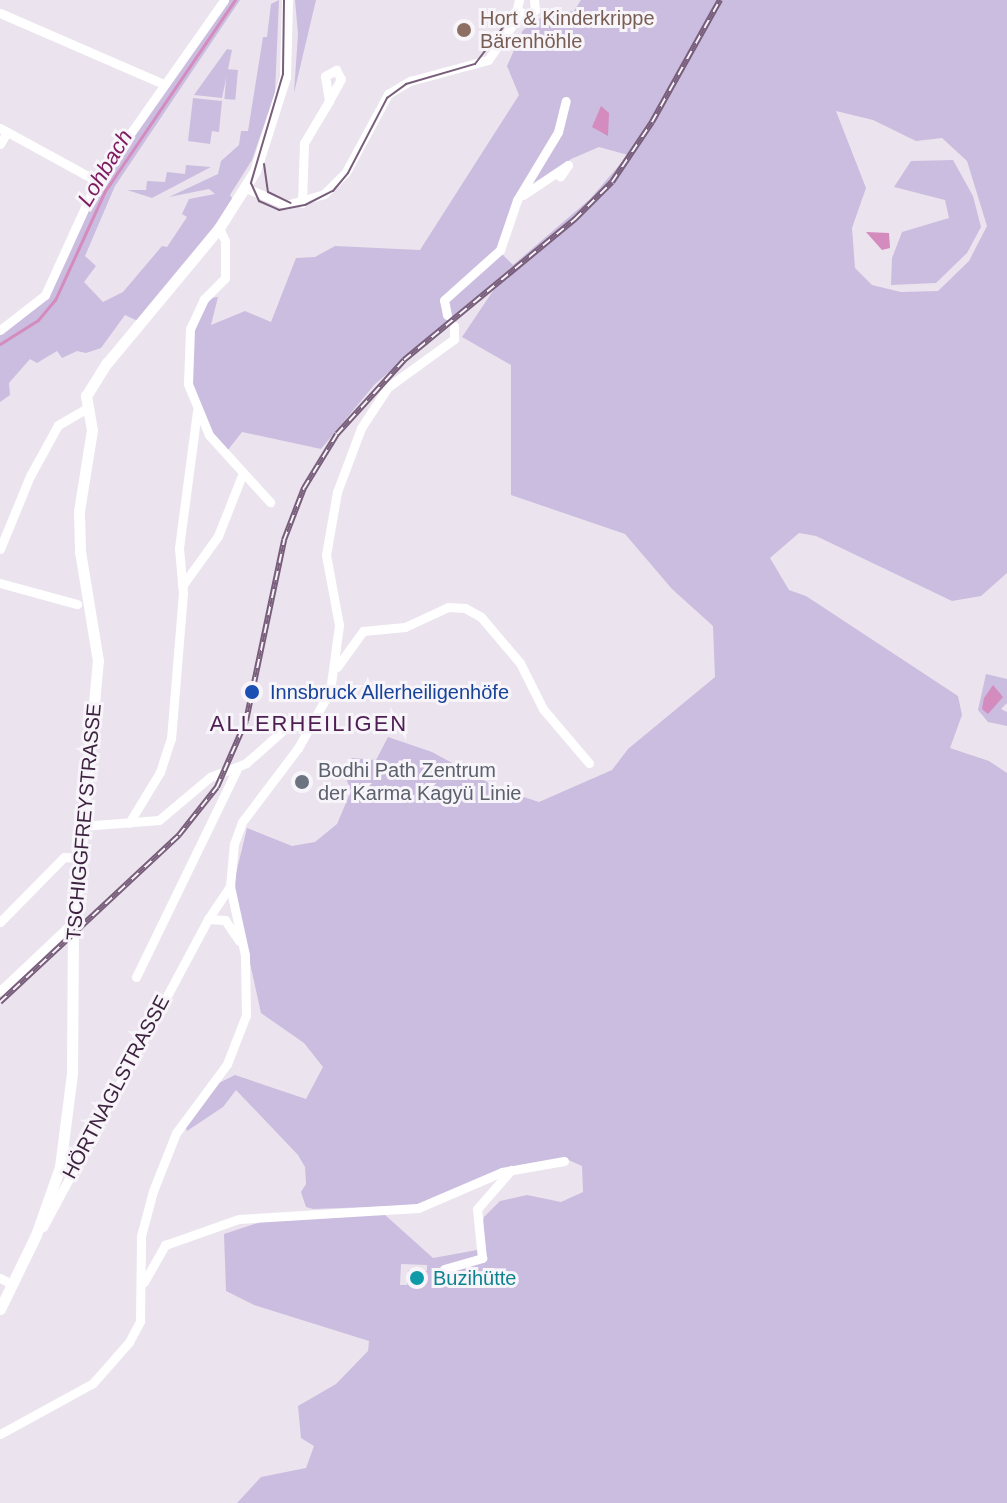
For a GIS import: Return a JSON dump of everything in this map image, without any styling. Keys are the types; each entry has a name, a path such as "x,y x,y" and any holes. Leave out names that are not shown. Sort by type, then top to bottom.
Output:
{"street":[{"path":"0,330 45,295 97,181 224,0"},
{"path":"0,549 30,476 58,425 86,409 88,387 219,228 246,188 265,150 285,82 287,0"},
{"path":"246,188 279,204 302,203 324,194 343,176 388,94 410,81 488,60 520,14 519,0"},
{"path":"520,14 534,13 534,0"},
{"path":"0,13 163,84"},
{"path":"302,203 304,143 329,101"},
{"path":"447,315 444,300 500,250 517,200 558,132 566,101"},
{"path":"0,144 4,130 97,181"},
{"path":"517,200 568,165 560,177"},
{"path":"219,228 225,241 225,278 196,313 187,347 188,384 209,435 242,475 270,502"},
{"path":"0,1434 60,1404 101,1376 137,1328 144,1282 142,1228 171,1145 221,1073 242,1032 248,998 245,955 230,886 231,857 242,822 284,765 330,691 339,625 326,555 341,477 365,420 382,394 455,330"},
{"name":"TSCHIGGFREYSTRASSE","path":"36,1235 65,1139 74,1043 74,921 98,661 80,551 79,511 92,430 86,409"},
{"path":"129,823 170,745 182,586 179,548 197,411"},
{"path":"182,586 218,536 242,475"},
{"path":"0,583 77,604"},
{"path":"284,765 335,670 363,631 405,627 448,607 469,609 520,663 543,709 589,763"},
{"path":"82,826 165,817 210,777 238,767 288,726 304,726"},
{"path":"136,977 238,767"},
{"path":"0,922 64,857 79,858"},
{"name":"HÖRTNAGLSTRASSE","path":"0,1309 36,1235 208,919 230,886"},
{"path":"208,919 218,917 228,922 245,955"},
{"path":"0,991 74,921"},
{"path":"144,1282 165,1245 239,1219 418,1208 511,1170 564,1161"},
{"path":"444,1269 482,1258 477,1209 511,1170"},
{"path":"0,1278 12,1284"}],"shaded area":[{"path":"228,0 240,0 115,186 85,256 96,266 84,282 103,302 123,292 162,246 167,247 187,217 182,214 189,199 215,194 209,189 169,197 218,174 221,161 239,145 241,131 248,131 263,37 267,37 271,4 279,0 275,93 252,160 230,195 236,204 140,322 125,315 101,348 86,353 77,351 62,358 57,351 37,363 30,359 9,383 10,395 0,402 0,330 38,303 85,207"},
{"path":"295,0 316,0 294,93 298,34"},
{"path":"581,0 1007,0 1007,573 981,596 952,601 816,536 799,533 770,558 789,590 806,596 958,696 962,715 950,748 989,761 1007,773 1007,1503 237,1503 261,1477 306,1468 314,1446 301,1438 298,1406 336,1384 368,1351 369,1341 254,1305 226,1291 224,1234 261,1222 384,1214 433,1258 477,1250 484,1217 500,1201 527,1195 561,1202 583,1192 582,1166 564,1158 521,1165 423,1205 313,1209 306,1207 301,1192 306,1184 305,1167 298,1155 236,1090 223,1107 187,1131 185,1126 217,1084 235,1075 306,1099 323,1067 304,1043 261,1013 233,886 247,828 292,846 315,842 337,824 351,791 345,776 352,758 376,760 388,737 432,752 500,789 539,802 612,770 628,749 715,677 713,626 672,589 625,534 511,495 511,365 462,337 503,276 375,384 321,449 242,432 224,455 197,411 187,347 204,299 218,297 211,325 245,311 271,322 296,258 315,257 335,246 420,250 519,95 507,66 523,30 544,16 574,11","holes":["836,111 873,120 916,141 942,138 967,161 987,226 969,261 938,291 901,292 872,285 855,268 852,228 866,188","599,147 628,155 590,199 513,265 499,251 518,200 571,159","401,1264 427,1265 427,1271 408,1270 407,1285 400,1285"]},
{"path":"227,49 232,50 222,98 194,95"},
{"path":"227,69 238,70 235,100 224,99"},
{"path":"193,98 222,101 219,132 212,131 210,144 188,141"},
{"path":"601,106 609,113 608,136 592,127"},
{"path":"953,160 973,196 981,227 967,253 936,283 891,285 892,258 902,232 949,218 945,200 894,187 911,161"},
{"path":"186,165 211,167 152,198 127,190 146,190 147,181 165,182 167,172 185,174"},
{"path":"866,232 889,233 890,248 882,250"},
{"path":"986,674 1007,679 1007,703 1001,709 1007,712 1007,726 988,722 978,710"},
{"path":"993,685 1003,697 988,714 982,709 984,698"}],"waterway":[{"name":"Lohbach","path":"0,344 38,320 55,300 105,191 235,0"}],"tram line":[{"path":"284,0 283,74 251,183 259,201 279,210 305,205 333,191 348,173 387,98 406,84 475,64 510,18"},
{"path":"264,164 268,192 291,203"}],"railway":[{"path":"0,1002 179,835 217,787 246,721 284,540 304,488 337,434 404,360 575,219 612,182 652,122 720,0"}],"place":[{"name":"Hort & Kinderkrippe Bärenhöhle","path":"464,30"},
{"name":"Innsbruck Allerheiligenhöfe","path":"252,692"},
{"name":"Bodhi Path Zentrum der Karma Kagyü Linie","path":"302,782"},
{"name":"Buzihütte","path":"417,1278"}],"district":[{"name":"ALLERHEILIGEN","path":"309,724"}]}
